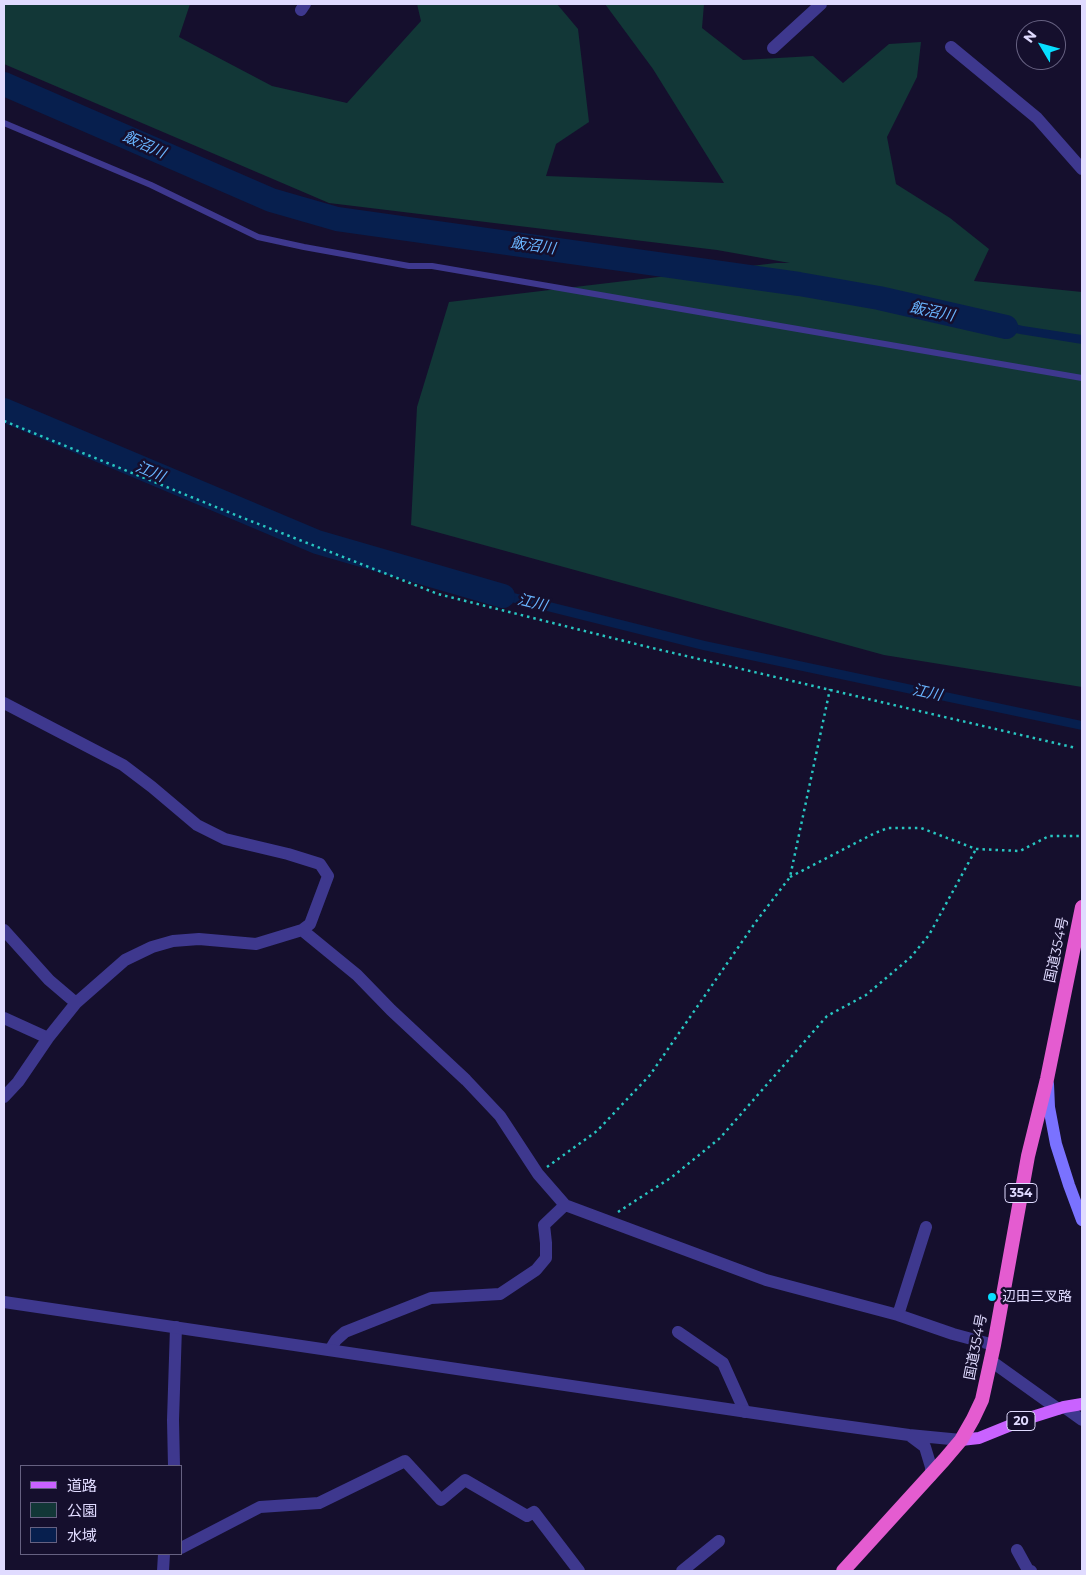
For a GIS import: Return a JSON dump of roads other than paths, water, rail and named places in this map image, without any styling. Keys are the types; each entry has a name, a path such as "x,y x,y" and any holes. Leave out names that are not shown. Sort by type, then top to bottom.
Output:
{"highway":[{"name":"国道354号","path":"843,1571 931,1476 961,1440 982,1400 991,1361 1028,1156 1047,1079 1082,907"}],"main road":[{"path":"1047,1079 1049,1106 1056,1144 1082,1220"},
{"name":"20","path":"961,1440 979,1438 1026,1419 1061,1408 1082,1404"}],"street":[{"path":"773,48 821,4"},
{"path":"952,47 1037,118 1082,169"},
{"path":"4,703 123,765 197,825 225,839 288,854 320,864 328,876 310,924 302,930 256,944 199,938 173,941 152,947 125,960 76,1003 48,1038 18,1082 4,1097"},
{"path":"4,930 49,980 76,1003"},
{"path":"302,930 357,975 391,1010 466,1080 500,1116 538,1174 565,1205 766,1280 898,1315 953,1334 994,1345"},
{"path":"4,1018 48,1038"},
{"path":"330,1350 336,1340 345,1332 432,1298 500,1294 536,1270 546,1258 544,1224 565,1205"},
{"path":"898,1315 926,1227"},
{"path":"4,1302 745,1412 909,1435 961,1440"},
{"path":"174,1465 173,1420 176,1327"},
{"path":"678,1332 723,1363 745,1412"},
{"path":"991,1361 1082,1420"},
{"path":"909,1435 925,1447 931,1467 931,1476"},
{"path":"182,1547 260,1506 319,1504 405,1461 441,1500 466,1480 527,1516 534,1512 578,1571"},
{"path":"682,1571 719,1541"},
{"path":"1017,1550 1028,1570 1031,1571"},
{"path":"163,1571 166,1555"}],"lane":[{"path":"4,123 151,185 258,237 304,248 419,267 432,266 1082,378"}],"water":[{"path":"977,315 1023,326 1082,335 1082,344 1020,334 975,324"},
{"path":"474,583 705,641 1082,721 1082,730 703,650 471,592"}],"waterway":[{"name":"飯沼川","path":"4,84 271,200 337,219 799,284 879,298 1006,327"},
{"name":"江川","path":"4,410 317,542 503,596"}],"place":[{"name":"辺田三叉路","path":"992,1297"}]}
